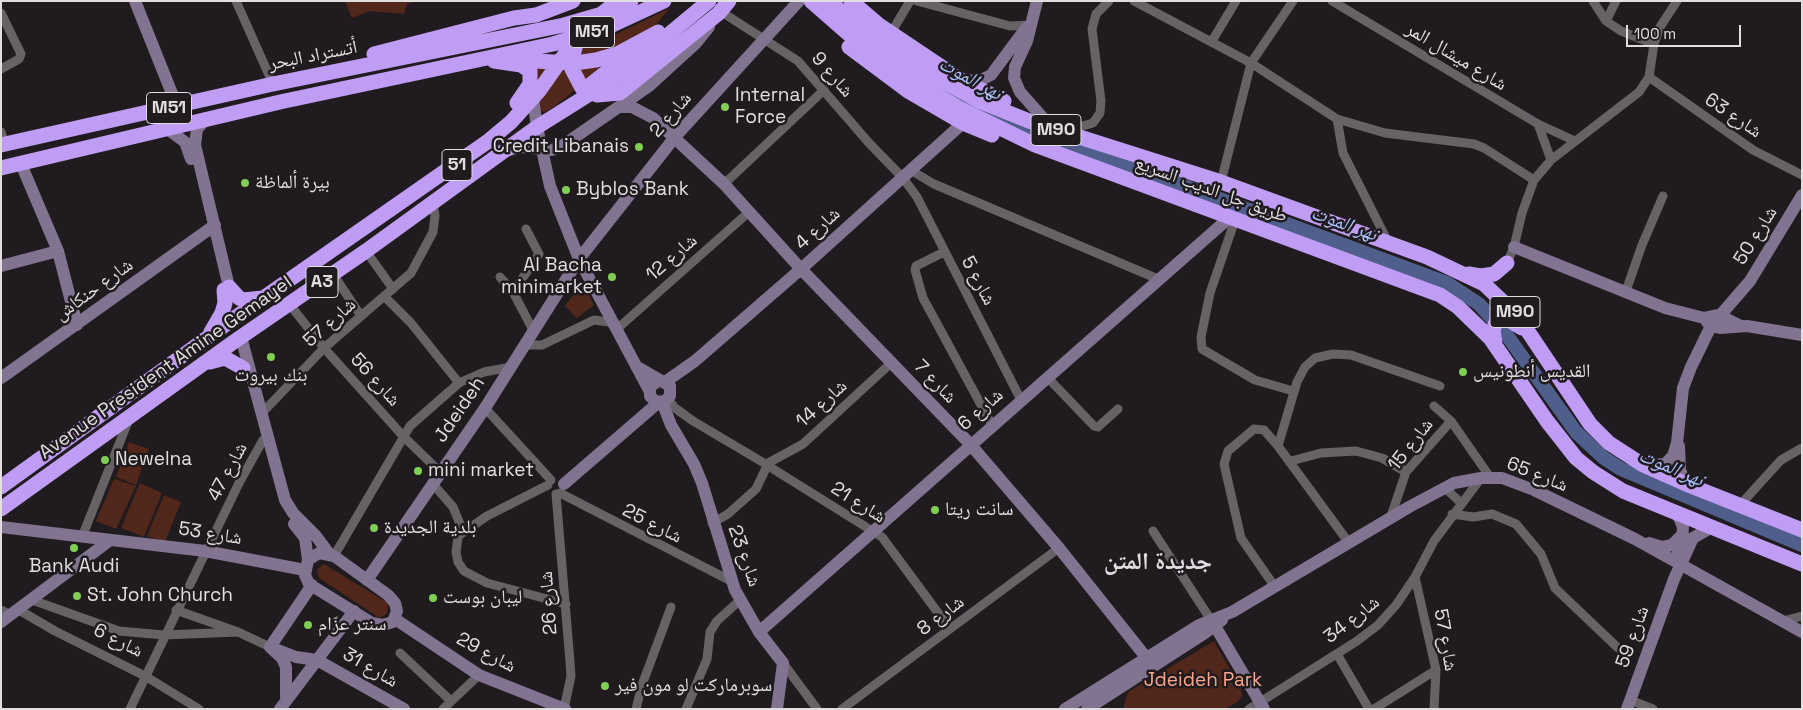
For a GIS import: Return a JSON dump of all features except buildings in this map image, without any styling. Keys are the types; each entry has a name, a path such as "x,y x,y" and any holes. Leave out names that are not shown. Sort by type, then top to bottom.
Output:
{"highway":[{"path":"514,18 552,1"},
{"path":"337,72 357,59 514,18 536,15 572,1"},
{"path":"618,1 599,16 580,36 574,47 571,63 574,77 582,88 588,92 605,96 634,90 723,7"},
{"name":"أتستراد البحر","path":"2,141 176,106 273,84 564,26 602,14 631,1"},
{"name":"أتستراد البحر","path":"1,168 208,118 517,52 587,34 625,20 664,1"},
{"path":"568,108 578,95 695,1"},
{"path":"568,108 600,89 635,64 709,1"},
{"path":"800,1 851,49 889,79 963,123 1039,154 1060,156"},
{"path":"804,1 818,18"},
{"name":"طريق جل الديب السريع","path":"811,1 859,43 912,80 958,108 1060,156 1440,295 1458,307 1494,337 1547,421 1576,458 1607,482 1802,564"},
{"name":"طريق جل الديب السريع","path":"829,1 886,46 942,82 1029,121 1174,166"},
{"path":"851,1 891,33 961,80 1044,118 1149,154 1174,166"},
{"path":"568,108 593,100 623,84 723,7"},
{"path":"441,67 521,59 576,63 596,60 621,51 658,32"},
{"name":"51","path":"389,212 482,146 519,112 580,36"},
{"path":"389,212 398,196 499,121 524,94 531,79 530,71 525,66 492,61"},
{"name":"Avenue President Amine Gemayel","path":"1,508 130,418 238,339 366,251 537,127 568,108"},
{"name":"M90","path":"1174,166 1389,244 1460,272 1484,284 1531,335 1601,436 1617,449 1643,465 1686,484 1741,504 1802,530"},
{"name":"Avenue President Amine Gemayel","path":"1,487 236,317 389,212"},
{"path":"1494,337 1495,323 1500,318 1513,316 1500,292 1498,283 1508,263"},
{"path":"1460,272 1476,276 1488,276 1497,272 1508,263"},
{"path":"226,288 244,300 263,298"},
{"path":"226,288 236,317 243,368"},
{"path":"207,338 222,313 226,288"},
{"path":"207,338 232,332 238,339"},
{"path":"200,367 218,358 225,358 243,368"}],"street":[{"path":"134,1 176,106"},
{"path":"236,1 273,84"},
{"name":"شارع 2","path":"579,259 676,137 764,38 800,1"},
{"path":"891,33 910,1"},
{"path":"917,1 1010,26 1029,25"},
{"path":"1037,1 1029,25 1027,41 1015,67 1014,83 1030,105 1044,118"},
{"path":"1076,128 1093,123 1102,107 1092,29 1096,14 1109,1"},
{"path":"1134,1 1251,63 1337,119 1385,133 1474,144 1484,148 1534,180"},
{"path":"1212,41 1236,1"},
{"path":"1222,182 1251,63 1293,1"},
{"name":"شارع ميشال المر","path":"1332,1 1538,124 1575,141"},
{"path":"1593,1 1606,21 1621,31 1654,44"},
{"path":"1606,21 1616,1"},
{"path":"1508,263 1522,213 1534,180 1551,160 1639,92 1649,78 1654,44 1660,27 1677,1"},
{"name":"شارع 9","path":"723,7 764,38 798,60 868,143 908,174"},
{"path":"1,13 21,54 19,58 1,69"},
{"path":"961,80 979,81 991,74 1029,25"},
{"name":"شارع 63","path":"1649,78 1753,150 1802,176"},
{"name":"شارع 23","path":"531,79 537,127 550,186 579,259 637,366 661,393 664,407 672,425 698,473 731,581 740,600 759,632 817,709"},
{"path":"499,155 520,147 552,150 562,146 620,106 634,90 653,118"},
{"path":"724,184 824,90"},
{"path":"620,106 632,107 653,118"},
{"path":"208,118 197,129 194,140 211,228"},
{"name":"شارع 7","path":"653,118 676,137 724,184 801,269 970,444 1059,548 1150,662"},
{"path":"1337,119 1343,153 1389,244"},
{"name":"شارع 4","path":"557,486 963,123"},
{"path":"1538,124 1551,160"},
{"path":"166,128 181,137 188,146 226,288"},
{"path":"21,164 58,252 77,325"},
{"path":"908,174 1158,279"},
{"name":"شارع 5","path":"908,174 944,252 1021,400"},
{"name":"شارع 50","path":"1643,465 1665,464 1670,460 1676,448 1686,379 1716,321 1739,295 1763,261 1802,195"},
{"path":"1626,291 1642,245 1663,196"},
{"name":"شارع 57","path":"263,412 324,348 411,273 430,240 435,221 433,202"},
{"name":"شارع 12","path":"616,328 750,212"},
{"path":"1232,219 1210,293 1201,337 1202,349 1255,380 1293,391"},
{"name":"شارع 6","path":"759,632 1158,279 1232,219"},
{"name":"شارع حنكاش","path":"1,378 211,228"},
{"path":"513,292 539,254 526,229"},
{"path":"1514,247 1665,308 1741,326 1802,335"},
{"path":"366,251 393,289"},
{"path":"1,266 58,252"},
{"path":"944,252 916,266 915,270 923,298 992,425"},
{"name":"Jdeideh","path":"368,580 485,408 579,259"},
{"path":"333,274 361,316"},
{"path":"500,276 513,292 534,332"},
{"path":"385,297 412,323 459,384"},
{"name":"شارع 56","path":"290,305 324,348 403,436 440,472"},
{"path":"526,345 542,345 594,320 609,322 616,328"},
{"path":"238,339 263,412 285,500 293,513 316,536 332,556 368,580 388,595 395,603 397,611 395,619 390,624 377,625 306,580 305,538 279,503 243,368"},
{"path":"1278,446 1293,391 1305,367 1315,358 1333,354 1351,355 1440,386"},
{"name":"شارع 14","path":"768,465 803,444 891,363"},
{"path":"332,556 403,436 418,418 459,384 484,372 511,367"},
{"path":"1047,377 1096,427 1118,408"},
{"name":"شارع 21","path":"661,393 675,408 693,421 873,530 891,547 950,630"},
{"path":"1434,406 1451,421 1485,477"},
{"path":"458,536 487,516 557,486 485,408"},
{"path":"82,537 130,418"},
{"name":"شارع 15","path":"1390,519 1406,472 1451,421"},
{"name":"شارع 50","path":"1679,425 1679,466 1686,484"},
{"path":"1275,587 1241,538 1224,460 1228,451 1254,429 1264,430 1291,461 1349,543"},
{"name":"شارع 47","path":"130,709 238,483 263,440"},
{"path":"1741,504 1780,460 1802,448"},
{"path":"1291,461 1320,453 1356,451 1382,458 1406,472"},
{"path":"712,523 728,514 756,489 768,465"},
{"name":"شارع 65","path":"1150,662 1213,623 1445,488 1466,480 1485,477 1502,478 1534,490 1634,539 1802,632"},
{"name":"شارع 34","path":"1249,709 1262,705 1378,625 1396,605 1415,577 1434,541 1460,502 1485,477"},
{"path":"433,484 453,507 460,524 456,546 458,562 464,571 472,577 487,583 566,604"},
{"name":"شارع 25","path":"557,486 731,581"},
{"name":"شارع 26","path":"557,486 571,676 565,709"},
{"path":"1445,488 1460,502"},
{"path":"1677,513 1682,521 1683,534 1678,565"},
{"path":"1452,514 1473,517 1492,514 1516,524 1541,554 1556,588 1618,648"},
{"name":"شارع 53","path":"1,527 306,565"},
{"path":"1678,565 1695,535 1712,527"},
{"path":"1153,531 1213,623 1262,705"},
{"path":"1634,539 1667,547 1675,544 1683,534"},
{"path":"8,614 32,600 109,541"},
{"name":"شارع 8","path":"842,709 1059,548"},
{"path":"306,565 319,554 332,556"},
{"name":"شارع 59","path":"1629,704 1678,565"},
{"name":"شارع 57","path":"1415,577 1436,670 1434,709"},
{"path":"270,647 312,585"},
{"path":"32,600 111,630 164,635 238,632"},
{"path":"686,709 707,659 710,632 717,622 740,600"},
{"path":"636,709 642,685 671,608"},
{"path":"176,610 238,632 270,647 282,658 286,668 286,697"},
{"path":"280,709 286,697 354,611"},
{"name":"شارع 6","path":"8,614 55,631 145,676 199,709"},
{"path":"1783,621 1802,616"},
{"name":"شارع 29","path":"395,619 479,675 565,709"},
{"name":"شارع 31","path":"270,647 296,657 317,660 404,709"},
{"path":"400,653 451,701"},
{"path":"1336,654 1369,709"},
{"path":"1093,707 1150,662"},
{"path":"1065,709 1150,662"},
{"path":"777,709 783,663"},
{"path":"1374,709 1436,670"},
{"path":"443,709 479,675"},
{"path":"1629,704 1652,709"}],"green space":[{"path":"345,1 419,1 407,4 404,14 370,11 352,18"},
{"path":"670,8 652,29 634,41 588,58 575,54 578,48 604,40"},
{"path":"618,56 555,106 545,112 539,111 531,68"},
{"path":"582,283 594,305 577,318 565,306"},
{"path":"129,442 149,449 136,485 116,477"},
{"path":"114,479 136,486 116,529 96,521"},
{"path":"140,483 162,493 144,537 121,528"},
{"path":"164,495 181,502 165,542 147,536"},
{"path":"324,564 386,602 388,605 387,613 382,617 378,617 319,578 317,569"},
{"name":"Jdeideh Park","path":"1214,641 1241,689 1242,696 1238,702 1225,709 1123,709 1128,692"}],"waterway":[{"name":"نهر الموت","path":"939,86 976,109 1447,283 1479,304 1506,334 1576,432 1604,458 1621,469 1802,545"}],"place":[{"name":"Internal Force","path":"725,107"},
{"name":"Credit Libanais","path":"639,147"},
{"name":"بيرة ألماظة","path":"245,183"},
{"name":"Byblos Bank","path":"566,190"},
{"name":"Al Bacha minimarket","path":"612,277"},
{"name":"بنك بيروت","path":"271,357"},
{"name":"القديس أنطونيس","path":"1463,372"},
{"name":"Newelna","path":"105,460"},
{"name":"mini market","path":"418,471"},
{"name":"سانت ريتا","path":"935,510"},
{"name":"بلدية الجديدة","path":"374,528"},
{"name":"Bank Audi","path":"74,548"},
{"name":"St. John Church","path":"77,596"},
{"name":"ليبان بوست","path":"433,598"},
{"name":"سنتر عزّام","path":"308,625"},
{"name":"سوبرماركت لو مون فير","path":"605,686"}],"district":[{"name":"جديدة المتن","path":"1158,562"}]}
